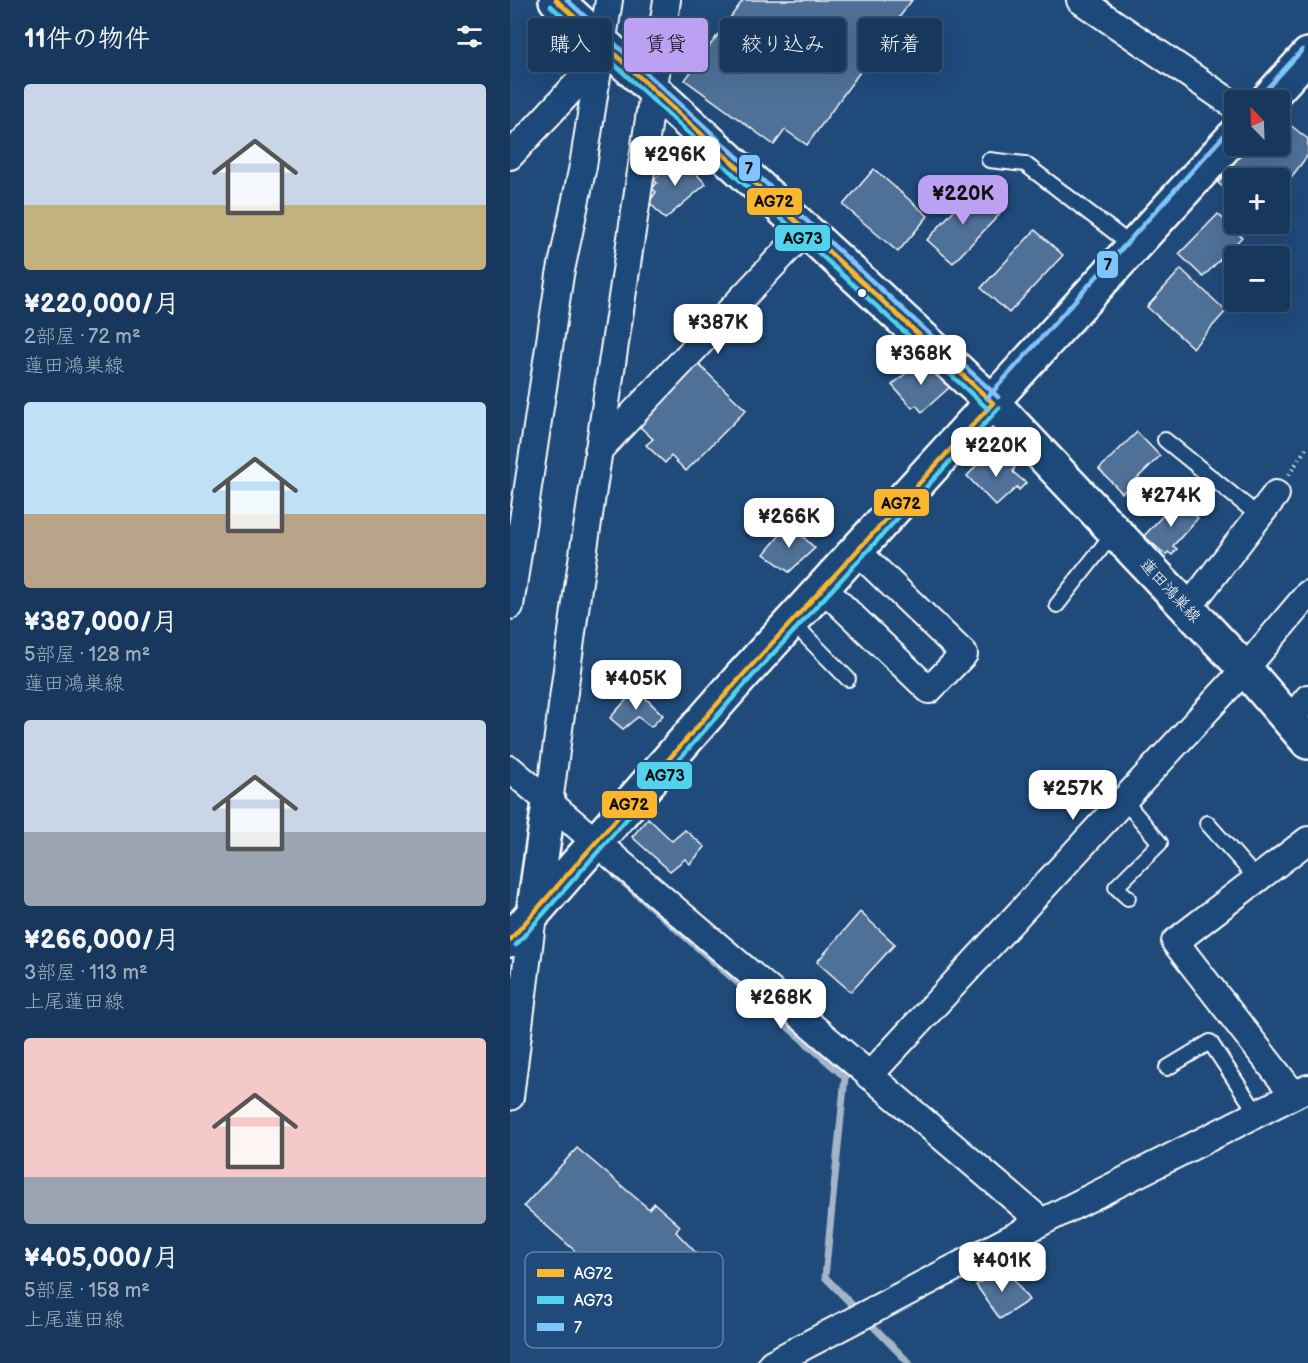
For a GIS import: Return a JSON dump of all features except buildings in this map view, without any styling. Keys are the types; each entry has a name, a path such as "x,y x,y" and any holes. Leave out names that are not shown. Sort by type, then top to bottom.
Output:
{"main road":[{"name":"蓮田鴻巣線","path":"556,0 572,18"},
{"name":"蓮田鴻巣線","path":"612,59 653,89 993,403 1245,669 1302,720"},
{"path":"1279,90 1303,69"},
{"path":"510,940 792,622 1224,147"},
{"path":"533,915 549,803"}],"street":[{"path":"606,18 609,0"},
{"path":"1080,0 1224,98"},
{"path":"549,803 598,451 653,89 660,1"},
{"path":"514,144 581,72"},
{"path":"510,606 516,531 560,275 583,166 598,72"},
{"path":"598,451 807,229"},
{"path":"1188,608 1276,494"},
{"path":"823,588 929,690 964,654 857,551"},
{"path":"869,1076 1245,669 1308,594"},
{"path":"510,769 549,803 586,854 869,1076 1042,1222"},
{"path":"772,1363 1042,1222 1258,1115 1301,1091 1175,942 1308,840"},
{"path":"510,1097 533,915"}],"lane":[{"path":"989,160 1025,164 1134,247"},
{"path":"1164,440 1259,516"},
{"path":"1057,605 1115,531"},
{"path":"792,622 848,679"},
{"path":"1123,799 1161,843 1116,887 1128,898"},
{"path":"1207,823 1257,879"},
{"path":"1167,1068 1210,1042 1258,1115"}],"path":[{"path":"1276,494 1308,445"}],"waterway":[{"path":"615,875 845,1077 825,1277 859,1312"},
{"path":"867,1320 909,1363"}],"transit line":[{"name":"AG72","path":"556,0 993,403"},
{"name":"7","path":"567,0 998,397"},
{"name":"AG73","path":"551,6 988,409"},
{"name":"7","path":"1266,90 1302,50"},
{"name":"7","path":"987,398 1224,135"},
{"name":"AG72","path":"510,940 741,677 993,403"},
{"name":"AG73","path":"516,945 747,682 999,408"}]}
